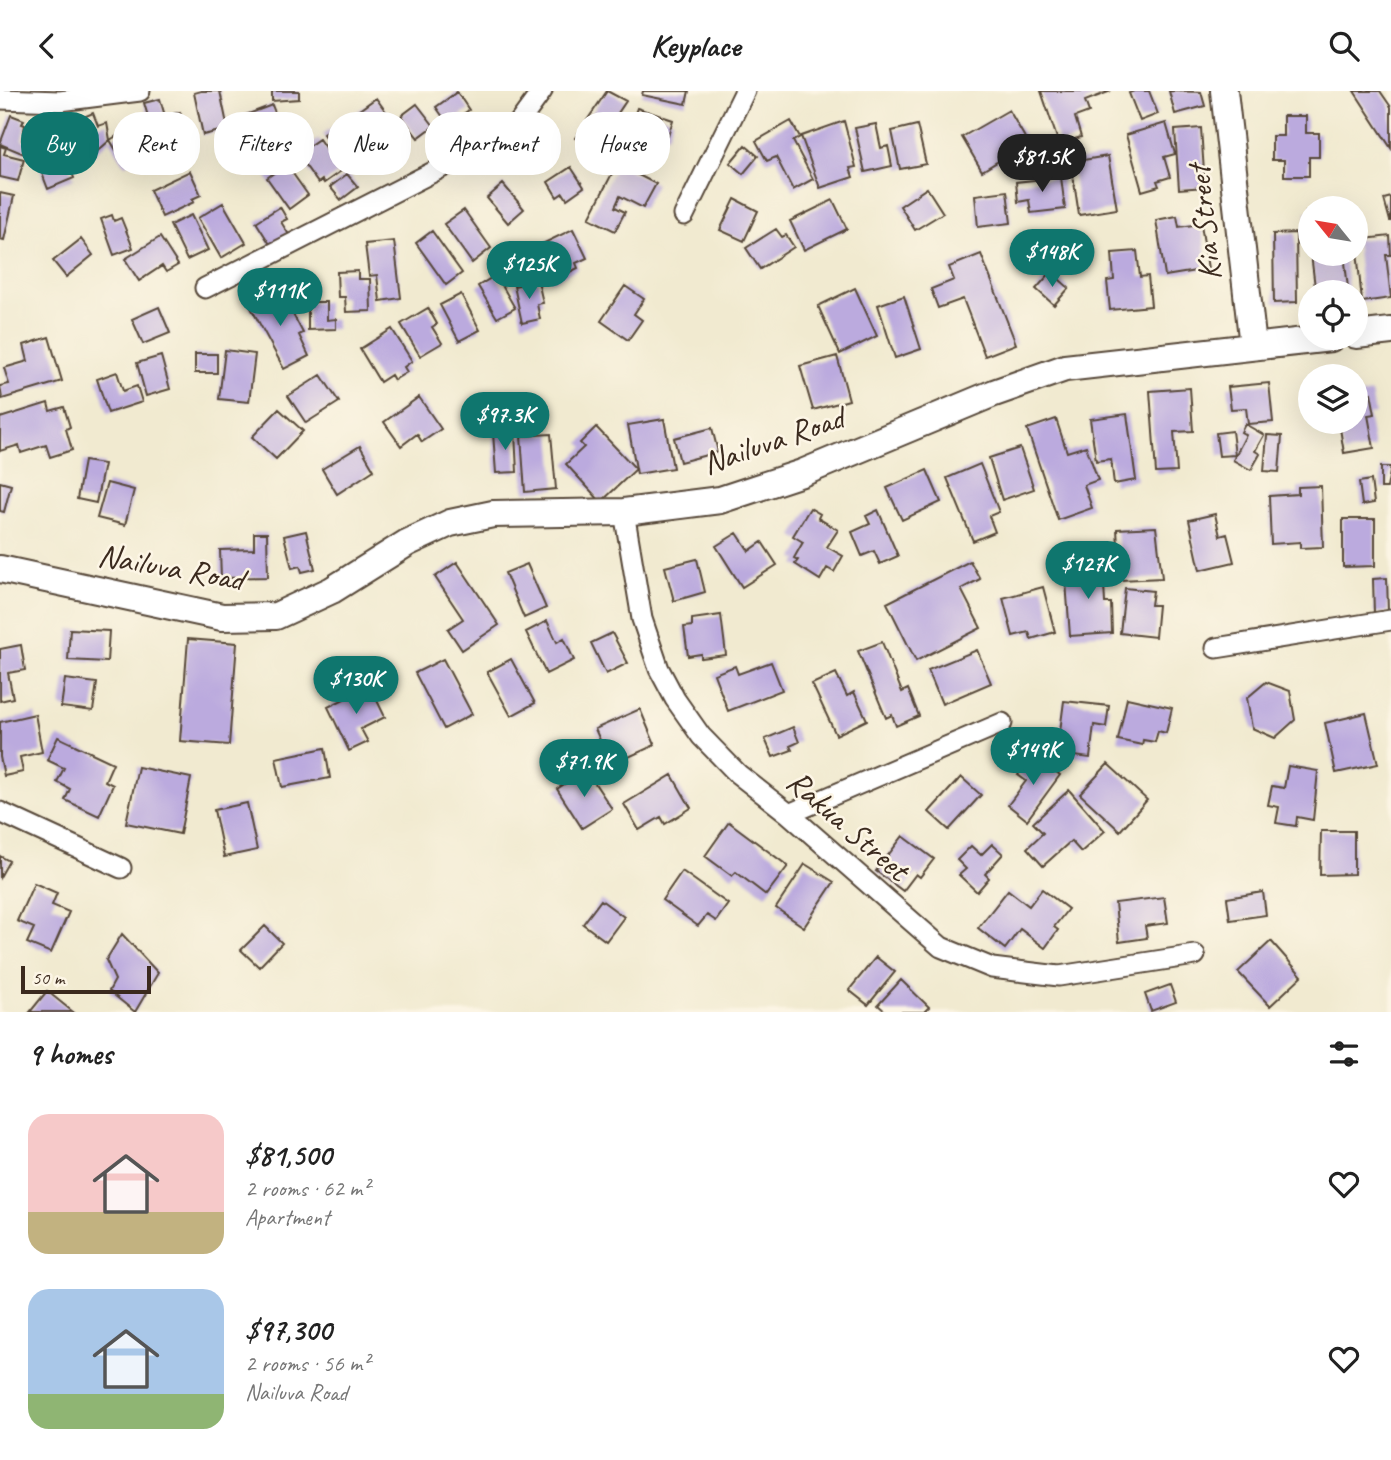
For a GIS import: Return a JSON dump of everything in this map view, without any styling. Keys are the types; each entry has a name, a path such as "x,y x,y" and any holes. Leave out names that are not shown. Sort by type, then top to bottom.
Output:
{"main road":[{"name":"Kia Street","path":"1224,91 1253,347"},
{"path":"1368,334 1391,331"},
{"name":"Nailuva Road","path":"0,569 222,617 276,616 332,590 407,543 450,523 493,514 624,512 732,496 802,473 994,393 1065,368 1298,342"}],"street":[{"path":"0,99 60,101 140,91"},
{"path":"205,288 494,141 515,128 542,91"},
{"path":"684,215 745,91"},
{"name":"Rakua Street","path":"624,512 642,619 659,669 675,699 701,736 738,774 789,814 941,947 992,968 1059,976 1195,955"},
{"path":"1216,647 1391,620"},
{"path":"789,814 1002,723"},
{"path":"0,813 121,868"}],"building":[{"path":"220,91 224,112 214,112 214,132 203,135 194,93"},
{"path":"272,91 299,91 299,99 272,101"},
{"path":"607,91 626,101 619,112 593,112"},
{"path":"643,91 689,91 686,104 642,95"},
{"path":"1041,91 1111,91 1085,101 1089,112 1075,117 1081,137 1059,144"},
{"path":"1149,91 1158,114 1140,121 1129,93"},
{"path":"1169,91 1201,92 1205,106 1175,114"},
{"path":"1354,91 1380,91 1391,107 1391,148"},
{"path":"457,92 469,110 440,112 436,107"},
{"path":"376,98 386,112 357,112"},
{"path":"160,99 164,112 147,112 144,103"},
{"path":"417,104 425,114 425,133 418,138 411,129 411,112 406,112"},
{"path":"272,105 275,112 254,112"},
{"path":"1009,110 1028,143 982,171 962,137"},
{"path":"11,115 21,119 21,153 0,144"},
{"path":"1283,116 1306,116 1306,133 1319,133 1319,157 1309,157 1309,176 1284,176 1284,160 1272,160 1272,136 1283,136"},
{"path":"791,121 800,137 793,141 813,179 793,190 776,157 767,161 756,141"},
{"path":"844,121 856,167 850,168 853,177 820,188 801,136"},
{"path":"107,123 110,140 99,150 99,126"},
{"path":"1166,123 1175,154 1164,157 1170,177 1157,181 1159,186 1142,191 1126,135"},
{"path":"876,124 881,148 888,146 892,166 865,172 855,128"},
{"path":"917,125 926,164 900,169 892,131"},
{"path":"1201,128 1205,187 1179,189 1175,130"},
{"path":"319,139 328,152 328,175 335,175 324,183 322,180 318,183 312,175 314,142"},
{"path":"745,145 758,156 743,174 730,163"},
{"path":"0,146 6,148 4,154 21,158 21,170 18,181 0,177"},
{"path":"1108,156 1117,209 1079,215 1071,162"},
{"path":"571,167 584,187 567,199 563,193 557,197 548,182"},
{"path":"43,175 73,175 74,178 48,189"},
{"path":"182,175 192,175 201,195 192,199 194,202 162,217 150,190"},
{"path":"271,175 294,175 308,195 289,209 267,178"},
{"path":"348,175 358,187 341,200 330,187"},
{"path":"611,175 638,175 656,184 643,208 620,196 615,207 625,212 615,231 589,218"},
{"path":"1061,177 1065,209 1031,213 1029,200 1018,202 1016,182"},
{"path":"503,184 524,209 508,223 487,198"},
{"path":"927,188 943,213 915,230 900,206"},
{"path":"1007,191 1011,223 978,227 975,195"},
{"path":"0,193 14,196 4,240 0,239"},
{"path":"1391,197 1391,221 1390,221 1384,199"},
{"path":"735,199 758,211 744,241 720,230"},
{"path":"833,200 847,229 804,250 790,221"},
{"path":"223,203 246,243 221,258 198,218"},
{"path":"280,207 287,219 281,222 291,238 273,249 256,222"},
{"path":"464,210 491,248 472,263 444,224"},
{"path":"112,215 114,221 121,218 133,248 114,255 101,219"},
{"path":"191,215 208,250 187,260 170,225"},
{"path":"1177,216 1179,227 1201,224 1208,269 1165,276 1156,220"},
{"path":"573,229 587,258 576,263 578,268 552,281 536,247"},
{"path":"776,229 782,237 786,235 794,247 760,269 746,248"},
{"path":"432,231 462,273 446,285 416,243"},
{"path":"1296,233 1297,302 1274,303 1273,234"},
{"path":"1390,236 1391,255 1386,255 1391,298 1368,301 1368,280 1360,280 1359,266 1368,266 1368,239"},
{"path":"160,237 178,265 166,272 162,266 139,281 125,259"},
{"path":"81,239 93,255 66,277 53,261"},
{"path":"394,241 401,298 380,301 377,275 369,276 365,244"},
{"path":"1137,251 1140,277 1148,276 1151,306 1110,310 1107,281 1114,280 1112,253"},
{"path":"981,254 1016,344 985,356 963,299 938,308 931,289 954,280 949,267"},
{"path":"1312,266 1345,266 1347,280 1314,280"},
{"path":"358,271 358,279 370,279 371,311 346,312 345,297 338,297 337,272"},
{"path":"1051,272 1069,288 1054,305 1036,289"},
{"path":"496,275 515,308 497,318 478,286"},
{"path":"538,281 543,303 537,304 540,319 522,323 514,286"},
{"path":"625,286 644,299 634,314 642,320 628,340 601,321"},
{"path":"279,288 303,333 299,335 309,356 284,369 249,304"},
{"path":"855,288 877,336 840,354 818,306"},
{"path":"461,294 480,330 459,341 440,305"},
{"path":"904,296 921,349 895,358 878,305"},
{"path":"308,302 327,302 327,320 336,319 336,329 308,330"},
{"path":"159,307 170,333 143,344 132,319"},
{"path":"428,308 437,324 432,327 442,343 420,356 401,324"},
{"path":"392,329 412,361 404,367 407,372 394,380 391,375 380,382 360,349"},
{"path":"49,337 62,381 2,399 0,386 9,384 4,368 28,361 24,345"},
{"path":"225,350 255,354 249,402 219,399"},
{"path":"195,354 217,354 217,373 195,373"},
{"path":"161,356 170,389 146,396 137,363"},
{"path":"837,356 849,400 813,410 800,366"},
{"path":"117,372 123,391 137,386 142,402 108,413 97,379"},
{"path":"321,375 339,402 306,423 288,396"},
{"path":"1269,383 1273,422 1248,424 1246,408 1231,409 1228,387"},
{"path":"1190,388 1193,431 1174,432 1177,472 1156,473 1150,391"},
{"path":"1371,393 1375,414 1368,415 1368,394"},
{"path":"419,397 441,429 422,442 417,434 401,446 384,422"},
{"path":"48,403 50,411 64,407 70,427 66,429 72,450 50,457 46,445 21,453 19,445 0,451 0,418"},
{"path":"279,409 303,431 276,459 252,437"},
{"path":"1127,414 1136,480 1114,484 1111,459 1096,461 1090,419"},
{"path":"1368,415 1374,448 1344,453 1341,434 1368,434"},
{"path":"664,419 673,468 637,474 628,425"},
{"path":"1056,419 1067,452 1086,446 1098,480 1084,485 1092,508 1058,520 1027,429"},
{"path":"1245,424 1264,435 1255,451 1260,454 1251,470 1233,460 1246,435 1241,432"},
{"path":"596,427 636,469 601,502 566,464 584,447 580,443"},
{"path":"712,428 718,452 680,462 674,438"},
{"path":"1232,431 1235,455 1219,456 1216,433"},
{"path":"515,432 517,472 496,473 493,433"},
{"path":"551,434 556,489 525,492 521,436"},
{"path":"1267,435 1282,436 1279,472 1264,471"},
{"path":"360,446 374,470 337,494 322,469"},
{"path":"1020,448 1034,489 1002,500 989,458"},
{"path":"84,461 104,464 96,503 77,499"},
{"path":"980,464 999,512 989,516 995,532 973,541 947,478"},
{"path":"1381,467 1391,467 1387,488 1381,488"},
{"path":"927,470 941,502 902,520 887,488"},
{"path":"1371,480 1374,503 1362,505 1359,482"},
{"path":"0,482 11,485 4,512 0,511"},
{"path":"107,483 134,490 125,525 97,518"},
{"path":"1321,486 1323,547 1300,548 1300,542 1271,544 1269,496 1298,494 1298,487"},
{"path":"810,508 820,514 818,518 838,530 827,547 843,556 834,572 827,568 820,580 795,564 798,560 794,558 803,542 793,536"},
{"path":"878,510 898,556 880,564 874,551 862,556 852,532 870,524 866,516"},
{"path":"1215,514 1220,536 1227,534 1234,562 1200,570 1189,520"},
{"path":"1343,519 1375,519 1375,566 1343,567"},
{"path":"1156,527 1162,578 1120,580 1117,529"},
{"path":"306,531 315,569 302,572 300,566 292,568 284,536"},
{"path":"254,533 267,533 268,577 221,578 220,550 254,549"},
{"path":"737,533 749,551 762,542 777,565 742,587 716,546"},
{"path":"697,559 705,592 674,601 665,567"},
{"path":"970,561 980,579 961,589 981,628 916,661 887,603"},
{"path":"457,562 499,625 462,650 448,629 463,619 435,577"},
{"path":"527,564 546,608 524,618 505,573"},
{"path":"1103,565 1105,603 1111,603 1112,633 1070,636 1065,568"},
{"path":"1387,578 1388,612 1374,613 1373,579"},
{"path":"1043,587 1055,632 1031,639 1029,632 1013,636 1003,598"},
{"path":"1125,588 1153,591 1151,605 1158,605 1155,637 1120,633"},
{"path":"721,615 726,655 701,658 701,654 688,656 684,627 692,626 692,619"},
{"path":"547,621 557,642 564,638 574,660 546,674 526,632"},
{"path":"70,629 109,631 107,662 68,660"},
{"path":"612,633 628,663 606,674 591,643"},
{"path":"188,639 237,643 229,745 180,741"},
{"path":"882,642 902,692 908,689 919,716 896,726 892,715 886,718 858,651"},
{"path":"21,645 25,670 8,673 13,698 0,701 0,649"},
{"path":"977,650 991,683 942,704 928,670"},
{"path":"443,659 472,714 444,729 415,673"},
{"path":"511,659 535,703 511,716 487,672"},
{"path":"771,662 782,690 728,711 714,674 735,666 738,674"},
{"path":"836,673 847,696 854,692 867,720 836,735 812,684"},
{"path":"65,679 97,683 93,711 61,707"},
{"path":"1266,682 1290,691 1295,720 1275,738 1252,728 1247,698"},
{"path":"370,686 385,717 361,729 368,742 349,751 328,707"},
{"path":"1127,698 1172,708 1166,733 1158,731 1155,742 1143,740 1142,745 1118,740"},
{"path":"1064,701 1109,706 1106,727 1094,725 1090,758 1057,754"},
{"path":"640,709 655,745 611,765 595,729"},
{"path":"1366,713 1378,764 1336,773 1325,723"},
{"path":"35,714 42,752 20,757 23,772 4,776 0,757 0,722"},
{"path":"793,727 799,742 790,746 792,750 773,757 765,739"},
{"path":"58,737 113,763 105,781 113,785 99,816 65,800 70,789 57,782 64,768 47,760"},
{"path":"325,748 330,778 282,787 276,758"},
{"path":"1033,755 1060,775 1027,820 1008,805 1026,781 1018,775"},
{"path":"1108,764 1147,800 1120,831 1080,794"},
{"path":"1288,766 1318,771 1313,820 1297,817 1296,826 1276,823 1279,807 1268,805 1272,786 1284,788"},
{"path":"138,767 191,778 180,834 126,823"},
{"path":"586,770 612,809 582,828 557,789"},
{"path":"672,775 691,808 665,824 661,817 639,830 624,804"},
{"path":"961,777 981,795 949,830 929,812"},
{"path":"1069,790 1105,831 1081,852 1071,841 1043,866 1027,848 1043,833 1033,823"},
{"path":"247,803 257,850 224,857 214,810"},
{"path":"729,822 788,866 766,895 736,872 732,876 705,856"},
{"path":"1321,831 1354,831 1354,874 1320,875"},
{"path":"903,836 934,859 920,877 916,874 903,891 876,871"},
{"path":"992,844 1003,854 985,874 989,878 977,892 959,875 966,869 957,860 971,846 981,855"},
{"path":"0,856 9,861 0,877"},
{"path":"805,864 834,882 804,927 776,908"},
{"path":"682,871 728,904 716,921 707,915 698,926 662,900"},
{"path":"34,883 57,893 52,905 69,912 51,953 27,943 34,928 17,921"},
{"path":"1042,889 1068,909 1054,927 1058,930 1045,948 1020,929 1005,949 978,928 1008,890 1029,906"},
{"path":"1263,892 1266,915 1230,920 1227,898"},
{"path":"1164,897 1168,923 1145,926 1147,938 1119,942 1115,903"},
{"path":"601,900 624,917 606,941 583,924"},
{"path":"265,926 282,943 259,967 241,950"},
{"path":"122,934 158,973 135,1012 109,991 115,980 106,960"},
{"path":"1271,941 1302,976 1270,1006 1238,972"},
{"path":"876,957 895,972 868,1005 849,990"},
{"path":"901,980 929,1007 924,1012 886,1012 878,1005"},
{"path":"1170,985 1176,1002 1151,1011 1145,994"},
{"path":"47,991 73,1012 30,1012"}]}
